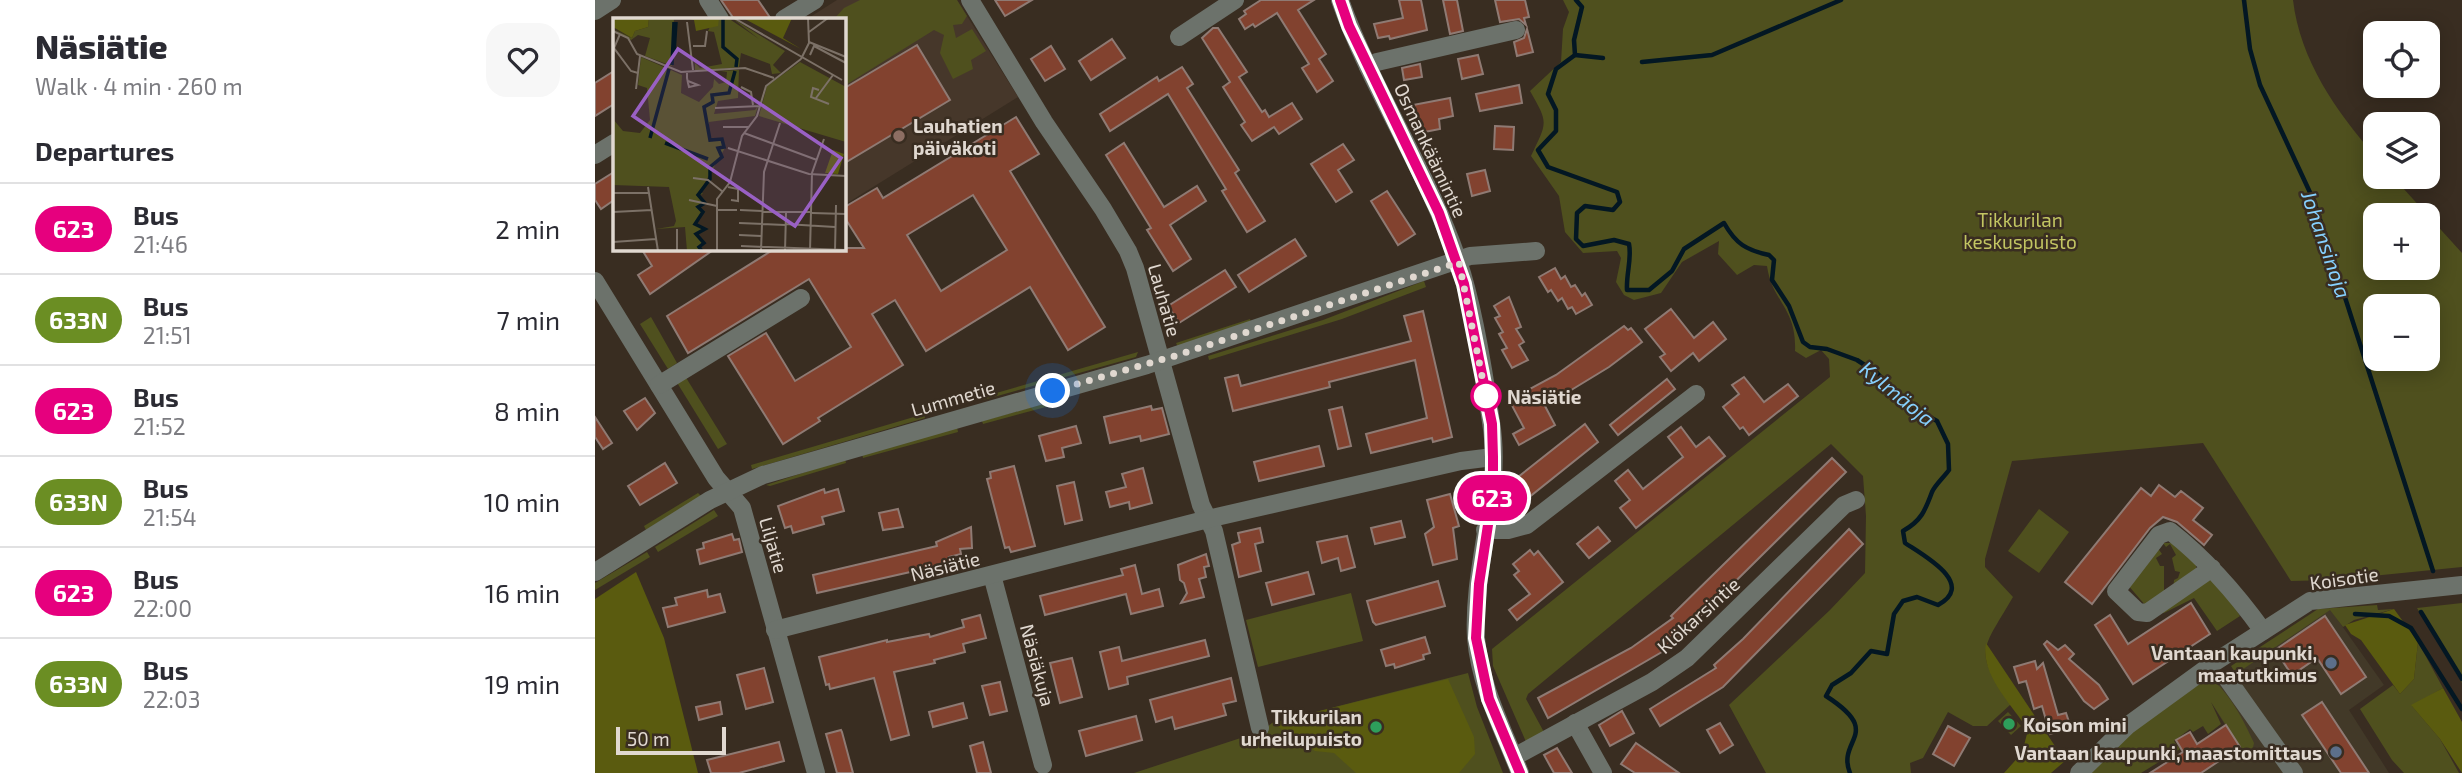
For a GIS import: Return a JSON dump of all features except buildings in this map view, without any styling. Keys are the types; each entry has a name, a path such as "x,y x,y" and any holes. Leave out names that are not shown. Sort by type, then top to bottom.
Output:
{"street":[{"path":"595,10 612,0"},
{"path":"708,0 719,18"},
{"path":"786,18 815,0"},
{"name":"Lauhatie","path":"970,0 1044,122 1128,251 1207,520 1214,531 1261,728"},
{"path":"1179,37 1235,0"},
{"name":"Osmankäämintie","path":"1340,0 1368,67 1439,213 1459,262 1492,424 1493,492 1485,530 1476,638 1489,699 1517,765"},
{"path":"1368,67 1377,62 1516,30"},
{"path":"595,155 613,144"},
{"name":"Lummetie","path":"595,572 727,490 763,475 1161,360 1471,256 1536,251"},
{"name":"Liljatie","path":"595,281 659,385 727,490 742,508 816,773"},
{"path":"659,385 801,298"},
{"path":"1485,530 1508,530 1527,524 1696,394"},
{"name":"Näsiätie","path":"775,630 1207,520 1461,461 1493,457"},
{"name":"Klökarsintie","path":"1517,765 1575,723 1652,682 1687,658 1844,505 1856,500"},
{"path":"2212,568 2147,613 2138,612 2116,591 2164,531 2180,539 2212,568 2233,589 2263,631"},
{"name":"Näsiäkuja","path":"992,575 1043,765"},
{"name":"Koisotie","path":"2079,773 2127,726 2263,631 2311,601 2462,585"},
{"path":"2228,680 2294,773"},
{"path":"1575,723 1603,773"}],"shaded area":[{"name":"Lauhatien päiväkoti","path":"837,0 957,0 1018,97 845,204 845,18 809,18"},
{"path":"636,572 664,638 698,773 595,773 595,599"},
{"path":"2330,609 2384,685 2349,710 2389,773 2165,773 2172,759 2183,752 2176,740 2189,732 2197,743 2225,725 2206,694"},
{"path":"2394,609 2418,642 2414,679 2400,694 2361,640 2351,634 2345,625"},
{"path":"1986,643 2065,761 2051,773 2004,773 2022,753 2028,730 1992,678 1985,655"},
{"name":"Tikkurilan urheilupuisto","path":"1448,679 1474,737 1475,754 1459,773 1356,773 1334,753 1315,751 1272,723"},
{"path":"2443,688 2462,722 2462,773 2440,739 2411,705"}],"green space":[{"path":"860,0 957,0 967,16 962,24 953,25 956,38 972,29 986,51 971,60 973,69 953,79 940,53 944,35 934,30 845,85 845,18 835,18 844,8"},
{"name":"Tikkurilan keskuspuisto","path":"1563,0 2293,0 2303,43 2312,64 2334,103 2363,141 2363,189 2404,189 2417,203 2363,203 2363,280 2440,280 2440,229 2462,253 2462,567 2332,580 2291,581 2203,443 2012,461 1985,559 1985,567 2013,597 1988,641 1986,651 1986,661 1991,672 2011,704 1987,726 1973,726 1948,712 1923,758 1910,763 1911,773 1766,773 1729,705 1830,610 1865,573 1866,516 1863,476 1831,444 1528,694 1526,699 1545,734 1527,744 1493,666 1492,649 1830,377 1829,359 1821,350 1806,358 1795,351 1792,325 1774,288 1767,266 1754,265 1737,275 1718,254 1719,241 1682,262 1661,293 1634,300 1624,295 1616,282 1621,258 1617,251 1583,253 1565,232 1559,196 1531,156 1544,123 1530,91 1561,62 1563,29 1569,12"},
{"path":"1424,281 1426,287 1342,319 1209,360 1208,356 1323,320"},
{"path":"651,317 677,363 668,369 640,324"},
{"path":"1250,319 1252,325 1178,347 1176,343"},
{"path":"1138,352 1136,357 983,400 986,396"},
{"path":"685,376 727,444 718,449 676,381"},
{"path":"1057,400 1057,404 983,424 982,421"},
{"path":"924,414 925,418 752,469 751,465"},
{"path":"957,427 958,432 863,458 862,454"},
{"path":"845,459 846,463 766,485"},
{"path":"698,493 701,496 646,530 644,526"},
{"path":"2039,509 2069,532 2039,573 2008,551"},
{"path":"714,510 718,516 658,552 655,547"},
{"path":"2163,543 2173,543 2196,565 2196,571 2173,592 2174,580 2180,572 2175,571 2172,558 2176,555 2170,544 2166,547"},
{"path":"2157,547 2162,554 2156,558 2160,566 2164,566 2164,597 2146,606 2127,584"},
{"path":"647,552 650,557 595,590 595,583"},
{"path":"2209,580 2219,583 2240,616 2217,631 2194,598 2164,613 2161,611"},
{"path":"1351,593 1363,641 1258,667 1246,620"},
{"path":"2462,603 2462,683 2417,608"},
{"path":"2377,605 2378,610 2394,609 2354,620 2343,627 2330,610 2236,674 2231,666 2318,609"},
{"path":"2418,642 2443,688 2412,706 2440,739 2459,773 2404,773 2392,760 2360,709 2393,685 2400,694 2414,679"},
{"name":"Tikkurilan urheilupuisto","path":"1468,673 1477,707 1503,773 1134,773 1262,731 1272,723"},
{"path":"2209,678 2223,690 2241,717 2254,743 2252,752 2241,760 2235,751 2240,747 2211,702 2221,724 2208,734 2203,726 2193,732 2190,729 2174,741 2180,749 2141,773 2089,773 2149,717"},
{"name":"Koison mini","path":"2008,712 2021,726 2011,735 1998,721"}],"waterway":[{"name":"Kylmäoja","path":"1576,0 1582,7 1574,40 1575,55 1556,69 1548,94 1556,110 1556,131 1538,150 1548,167 1617,192 1620,202 1613,210 1585,206 1577,213 1576,239 1583,246 1614,240 1629,244 1627,290 1649,290 1672,271 1684,249 1724,223 1742,245 1769,255 1774,260 1772,280 1789,306 1803,342 1810,347 1827,349 1857,360 1877,373 1908,405 1937,421 1948,444 1949,470 1933,489 1922,515 1903,531 1905,543 1934,562 1949,579 1952,588 1949,597 1938,605 1917,597 1903,601 1894,614 1887,654 1871,651 1851,673 1832,685 1826,696 1853,719 1856,728 1847,761 1850,773"},
{"name":"Johansinoja","path":"1642,62 1712,55 1841,0"},
{"name":"Johansinoja","path":"2244,0 2250,49 2260,85 2314,201 2433,571"},
{"name":"Johansinoja","path":"1575,55 1603,58"},
{"path":"2421,612 2462,679"},
{"path":"2355,614 2389,616 2411,628 2462,709"}],"bus line":[{"name":"623","path":"1340,0 1349,26 1439,213 1459,262 1492,424 1493,492 1485,530 1476,638 1489,699 1520,773"}],"place":[{"name":"Lauhatien päiväkoti","path":"899,136"},
{"name":"Näsiätie","path":"1486,396"},
{"name":"Vantaan kaupunki, maatutkimus","path":"2331,663"},
{"name":"Koison mini","path":"2009,724"},
{"name":"Tikkurilan urheilupuisto","path":"1376,727"},
{"name":"Vantaan kaupunki, maastomittaus","path":"2336,752"}],"route":[{"path":"1053,391 1147,365 1459,262 1487,401 1486,396"}]}
